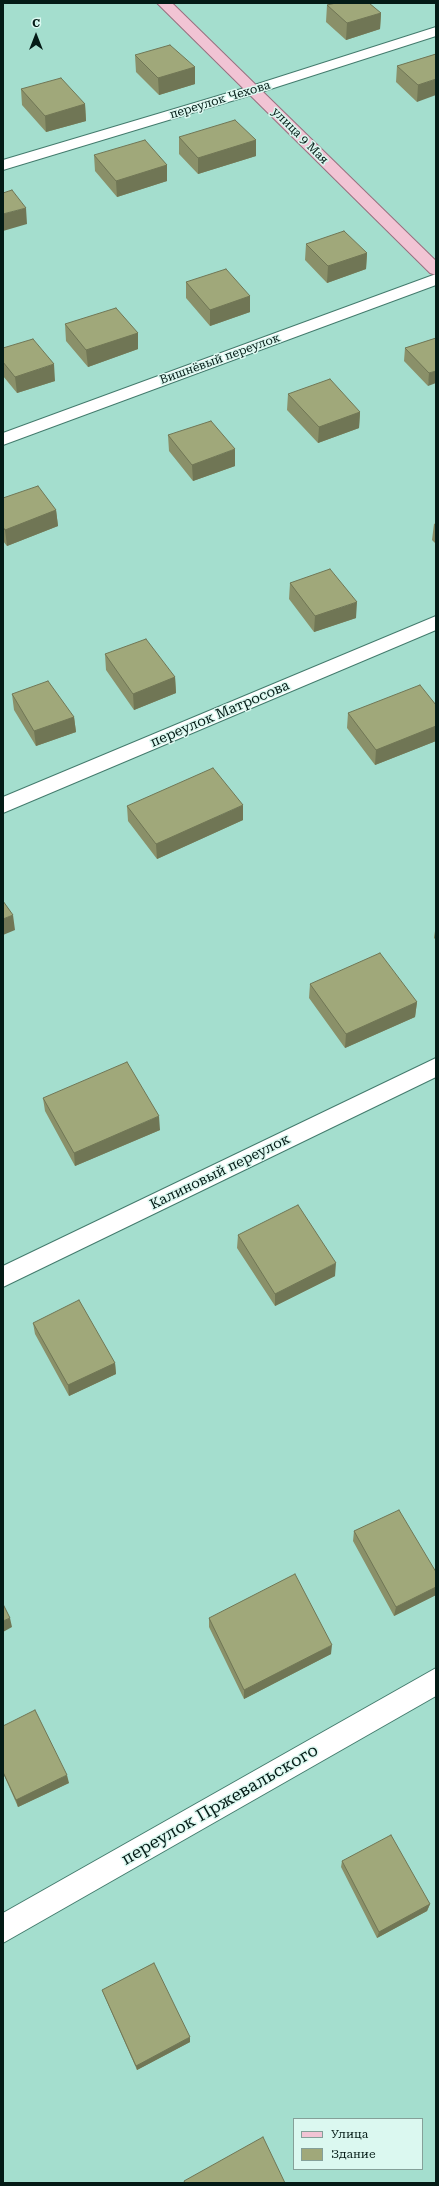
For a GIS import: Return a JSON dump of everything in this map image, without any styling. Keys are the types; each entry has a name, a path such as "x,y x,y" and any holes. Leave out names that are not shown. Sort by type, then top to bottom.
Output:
{"main road":[{"name":"улица 9 Мая","path":"164,3 436,270"}],"street":[{"name":"переулок Чехова","path":"3,165 253,90 436,31"},
{"name":"Вишнёвый переулок","path":"3,439 436,279"},
{"name":"переулок Матросова","path":"3,805 436,623"},
{"name":"Калиновый переулок","path":"3,1276 436,1067"},
{"name":"переулок Пржевальского","path":"3,1929 436,1681"}],"building":[{"path":"336,3 369,3 381,13 347,23 327,5"},
{"path":"170,45 195,67 158,78 135,55"},
{"path":"436,54 436,79 418,85 397,66"},
{"path":"61,78 85,104 45,116 21,89"},
{"path":"235,120 256,140 198,158 179,137"},
{"path":"145,140 167,165 116,181 94,155"},
{"path":"12,190 26,208 3,214 3,193"},
{"path":"344,231 367,253 328,266 306,244"},
{"path":"226,269 250,296 210,310 186,282"},
{"path":"116,308 138,333 86,350 65,324"},
{"path":"436,338 436,371 429,373 405,348"},
{"path":"33,339 54,364 15,377 3,362 3,348"},
{"path":"330,379 360,412 319,427 288,394"},
{"path":"211,421 235,449 192,465 168,435"},
{"path":"38,486 56,510 5,530 3,527 3,498"},
{"path":"330,569 357,602 315,616 290,583"},
{"path":"146,639 175,677 133,694 105,654"},
{"path":"48,681 74,717 34,731 12,694"},
{"path":"420,685 436,705 436,726 376,750 348,713"},
{"path":"213,768 243,805 156,844 127,806"},
{"path":"3,901 13,915 3,919"},
{"path":"380,953 417,1002 346,1034 310,984"},
{"path":"127,1062 159,1116 74,1153 43,1098"},
{"path":"298,1205 336,1263 275,1294 238,1235"},
{"path":"79,1300 115,1363 68,1385 33,1323"},
{"path":"399,1510 436,1572 436,1587 396,1607 354,1531"},
{"path":"295,1574 332,1645 244,1690 209,1618"},
{"path":"3,1604 10,1618 3,1621"},
{"path":"35,1710 67,1775 16,1800 3,1772 3,1726"},
{"path":"391,1835 430,1904 379,1932 342,1861"},
{"path":"154,1963 190,2037 136,2066 102,1990"},
{"path":"263,2137 285,2183 185,2183 184,2181"}]}
